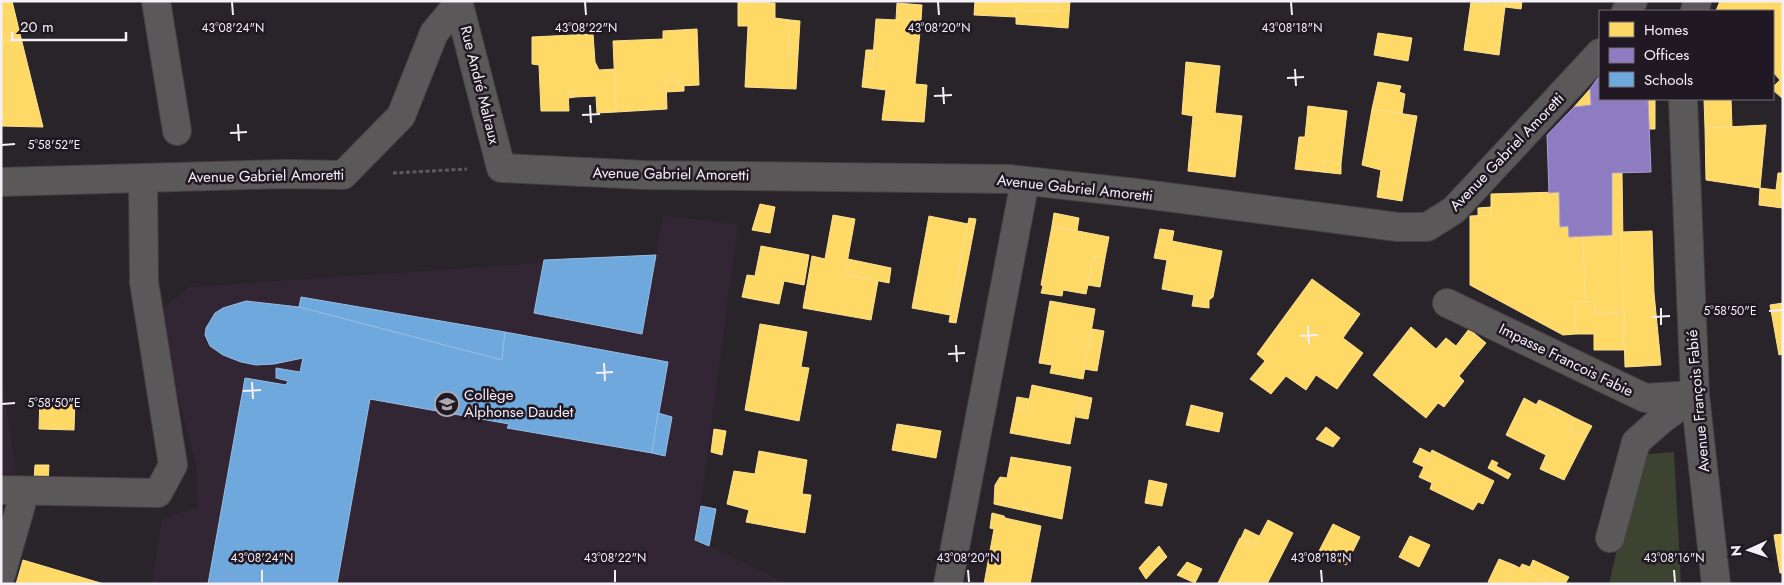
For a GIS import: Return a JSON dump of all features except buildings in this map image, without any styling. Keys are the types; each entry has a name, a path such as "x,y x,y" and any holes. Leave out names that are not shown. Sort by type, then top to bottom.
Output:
{"street":[{"path":"156,1 177,131"},
{"name":"Rue André Malraux","path":"459,2 501,168"},
{"name":"Rue André Malraux","path":"343,175 400,116 434,33 459,2"},
{"name":"Avenue Gabriel Amoretti","path":"501,168 645,175 1009,179 1136,193 1398,227 1427,227 1454,210 1599,53"},
{"name":"Avenue François Fabié","path":"1683,100 1695,395 1716,584"},
{"name":"Avenue Gabriel Amoretti","path":"1,182 285,174 343,175"},
{"path":"1,574 13,490 158,493 173,465 144,282 143,178"},
{"path":"948,584 1025,181"},
{"name":"Impasse Francois Fabie","path":"1447,302 1645,398 1695,395"},
{"path":"1610,538 1636,442 1660,420 1695,395"}],"path":[{"name":"Avenue Gabriel Amoretti","path":"343,175 501,168"}],"shaded area":[{"name":"Collège Alphonse Daudet","path":"663,216 738,224 696,540 788,584 152,584 162,519 198,507 197,469 163,338 164,307 190,287 656,255"},
{"path":"1,370 16,474 1,474"}],"green space":[{"path":"1674,452 1681,584 1609,584 1638,455"}],"place":[{"name":"Collège Alphonse Daudet","path":"447,404"}]}
